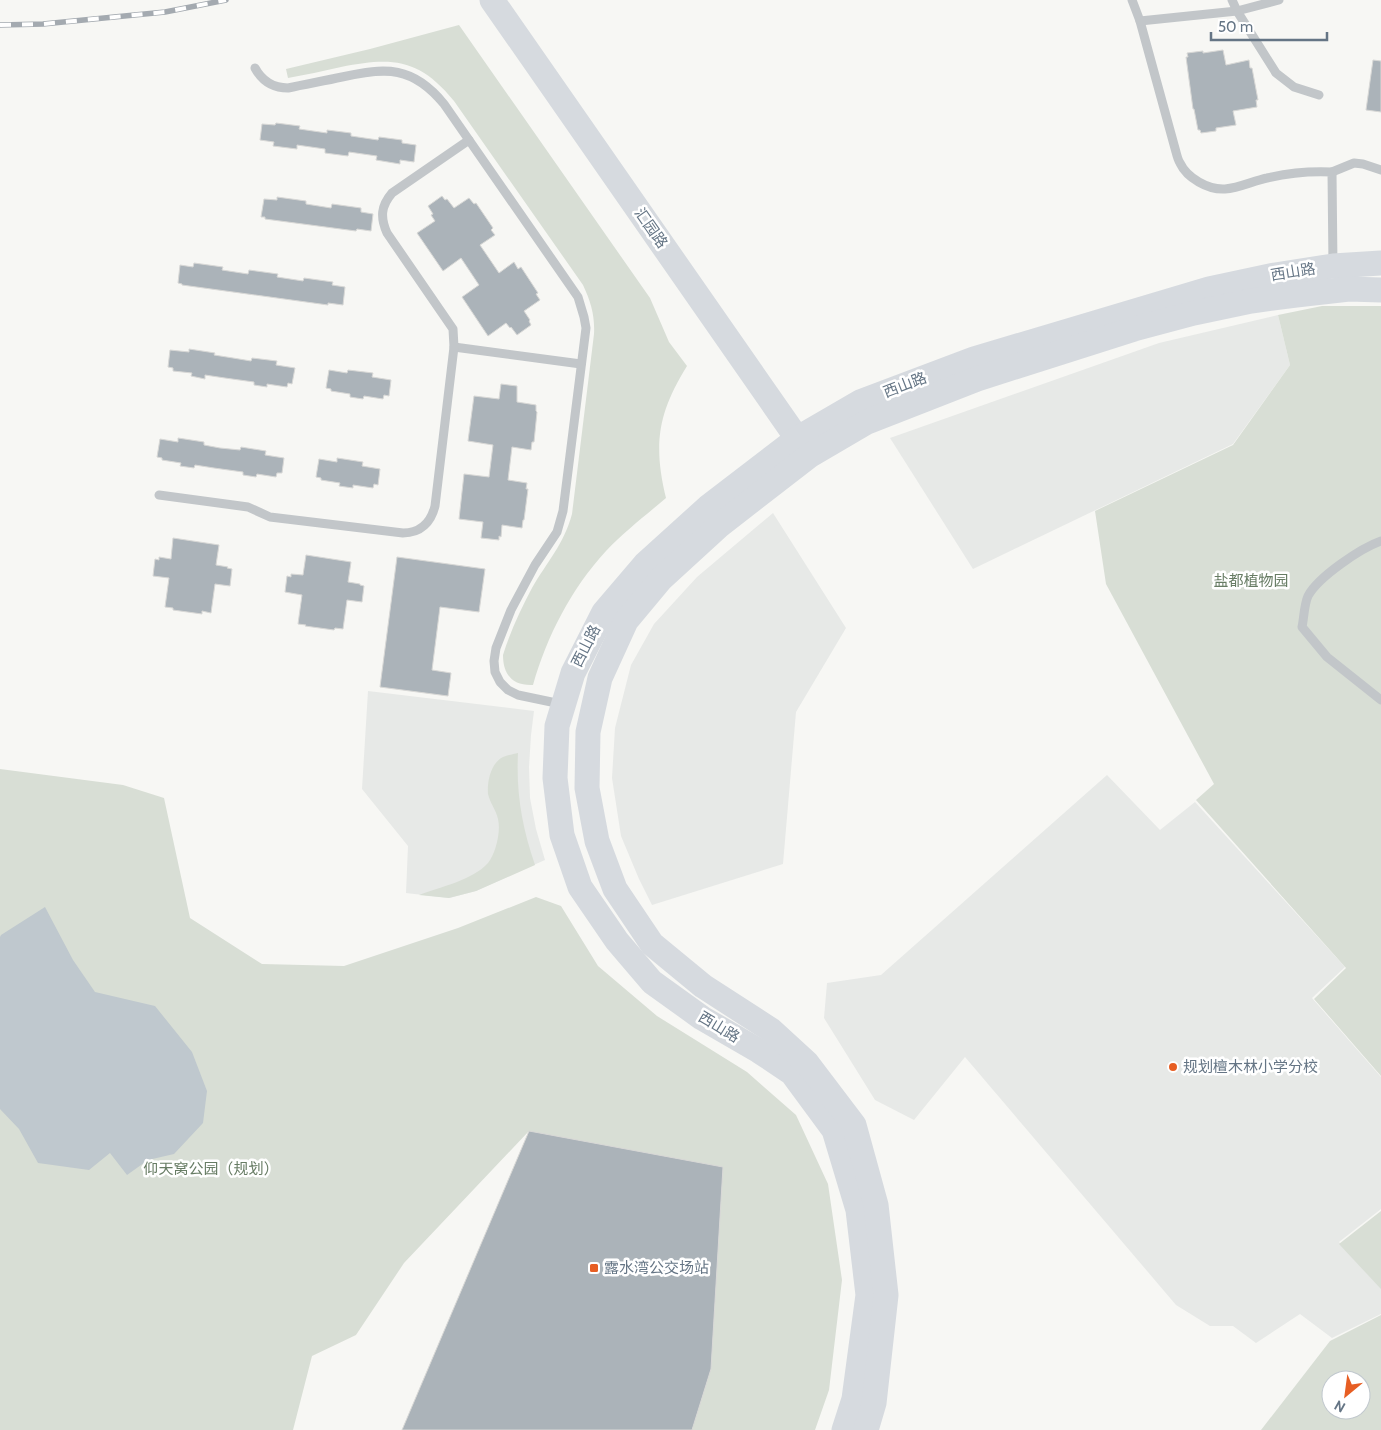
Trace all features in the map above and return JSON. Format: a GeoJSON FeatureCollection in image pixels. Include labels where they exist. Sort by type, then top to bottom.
{"type":"FeatureCollection","features":[{"type":"Feature","properties":{"kind":"main road","name":"汇园路"},"geometry":{"type":"LineString","coordinates":[[492,0],[803,447]]}},
{"type":"Feature","properties":{"kind":"main road","name":"西山路"},"geometry":{"type":"LineString","coordinates":[[866,1430],[874,1403],[886,1295],[876,1204],[854,1125],[807,1063],[771,1030],[703,986],[652,944],[615,888],[597,841],[587,788],[588,732],[600,678],[626,621],[661,580],[803,447],[860,402],[974,359],[1209,289],[1275,275],[1333,266],[1381,263]]}},
{"type":"Feature","properties":{"kind":"main road","name":"西山路"},"geometry":{"type":"LineString","coordinates":[[844,1430],[854,1400],[868,1295],[858,1210],[834,1130],[792,1073],[760,1051],[702,1018],[652,982],[617,941],[580,887],[562,835],[555,778],[557,726],[573,673],[604,612],[645,564],[708,507],[803,447],[977,380],[1134,329],[1194,313],[1251,301],[1296,294],[1349,290],[1381,290]]}},
{"type":"Feature","properties":{"kind":"lane"},"geometry":{"type":"LineString","coordinates":[[1132,0],[1140,21],[1176,152],[1180,163],[1192,176],[1207,186],[1227,189],[1274,176],[1312,171],[1332,172],[1354,163],[1381,170]]}},
{"type":"Feature","properties":{"kind":"lane"},"geometry":{"type":"LineString","coordinates":[[1232,0],[1276,73],[1294,87],[1319,95]]}},
{"type":"Feature","properties":{"kind":"lane"},"geometry":{"type":"LineString","coordinates":[[1140,21],[1237,11],[1279,0]]}},
{"type":"Feature","properties":{"kind":"lane"},"geometry":{"type":"LineString","coordinates":[[254,68],[265,81],[282,88],[378,70],[394,71],[421,82],[435,93],[470,140],[578,297],[586,328],[565,500],[557,532],[535,565],[511,610],[496,648],[494,661],[495,672],[500,682],[508,690],[518,695],[564,704]]}},
{"type":"Feature","properties":{"kind":"lane"},"geometry":{"type":"LineString","coordinates":[[159,495],[248,507],[270,517],[403,533],[423,527],[431,518],[436,506],[454,347],[453,329],[387,233],[381,216],[383,208],[392,193],[470,140]]}},
{"type":"Feature","properties":{"kind":"lane"},"geometry":{"type":"LineString","coordinates":[[1332,172],[1333,266]]}},
{"type":"Feature","properties":{"kind":"lane"},"geometry":{"type":"LineString","coordinates":[[454,347],[581,364]]}},
{"type":"Feature","properties":{"kind":"lane"},"geometry":{"type":"LineString","coordinates":[[1381,541],[1369,545],[1321,579],[1308,598],[1302,627],[1327,657],[1381,700]]}},
{"type":"Feature","properties":{"kind":"shaded area"},"geometry":{"type":"Polygon","coordinates":[[[1278,315],[1290,365],[1233,444],[973,569],[890,438],[1159,343],[1278,315]]]}},
{"type":"Feature","properties":{"kind":"shaded area"},"geometry":{"type":"Polygon","coordinates":[[[773,513],[846,628],[796,712],[783,864],[652,905],[621,836],[612,778],[615,728],[631,665],[654,624],[697,577],[773,513]]]}},
{"type":"Feature","properties":{"kind":"shaded area"},"geometry":{"type":"Polygon","coordinates":[[[368,691],[534,711],[529,767],[530,798],[545,860],[476,891],[449,898],[406,893],[408,846],[362,789],[368,691]]]}},
{"type":"Feature","properties":{"kind":"shaded area","name":"规划檀木林小学分校"},"geometry":{"type":"Polygon","coordinates":[[[1107,775],[1160,830],[1195,802],[1345,967],[1312,998],[1381,1077],[1381,1209],[1339,1242],[1381,1288],[1381,1314],[1332,1338],[1300,1314],[1256,1343],[1233,1326],[1210,1326],[1176,1305],[965,1057],[914,1120],[875,1100],[824,1018],[827,983],[881,975],[1107,775]]]}},
{"type":"Feature","properties":{"kind":"shaded area"},"geometry":{"type":"Polygon","coordinates":[[[45,907],[73,960],[95,992],[155,1006],[192,1052],[207,1091],[203,1123],[174,1154],[148,1160],[127,1175],[110,1153],[89,1170],[38,1163],[19,1129],[0,1109],[0,937],[45,907]]]}},
{"type":"Feature","properties":{"kind":"green space"},"geometry":{"type":"Polygon","coordinates":[[[459,25],[650,298],[669,342],[687,366],[670,399],[661,429],[660,461],[666,498],[613,544],[582,581],[553,631],[533,685],[520,684],[510,678],[503,662],[503,655],[512,629],[524,604],[560,544],[572,514],[594,334],[593,315],[586,291],[454,101],[429,76],[404,64],[390,62],[359,64],[288,78],[286,69],[459,25]]]}},
{"type":"Feature","properties":{"kind":"green space","name":"盐都植物园"},"geometry":{"type":"Polygon","coordinates":[[[1322,306],[1381,306],[1381,1076],[1314,999],[1346,968],[1196,800],[1214,784],[1106,584],[1095,511],[1233,445],[1290,365],[1278,315],[1322,306]]]}},
{"type":"Feature","properties":{"kind":"green space"},"geometry":{"type":"Polygon","coordinates":[[[518,753],[518,782],[521,810],[535,865],[476,891],[449,898],[419,895],[474,874],[482,869],[491,859],[498,836],[499,824],[488,794],[489,778],[495,763],[505,756],[518,753]]]}},
{"type":"Feature","properties":{"kind":"green space","name":"仰天窝公园（规划）"},"geometry":{"type":"Polygon","coordinates":[[[0,769],[123,785],[164,798],[190,918],[262,964],[344,966],[458,928],[536,897],[561,906],[598,966],[657,1016],[747,1072],[796,1115],[828,1184],[842,1280],[829,1390],[815,1430],[692,1430],[711,1369],[723,1167],[529,1131],[404,1263],[356,1335],[312,1356],[293,1430],[0,1430],[0,769]]]}},
{"type":"Feature","properties":{"kind":"green space"},"geometry":{"type":"Polygon","coordinates":[[[1381,1211],[1381,1289],[1339,1244],[1381,1211]]]}},
{"type":"Feature","properties":{"kind":"green space"},"geometry":{"type":"Polygon","coordinates":[[[1381,1315],[1381,1430],[1261,1430],[1330,1341],[1381,1315]]]}},
{"type":"Feature","properties":{"kind":"building"},"geometry":{"type":"Polygon","coordinates":[[[1223,50],[1226,65],[1249,60],[1258,100],[1256,100],[1257,107],[1233,111],[1236,125],[1216,128],[1216,131],[1201,133],[1198,130],[1193,109],[1187,53],[1223,50]]]}},
{"type":"Feature","properties":{"kind":"building"},"geometry":{"type":"Polygon","coordinates":[[[1373,60],[1381,61],[1381,112],[1366,110],[1373,60]]]}},
{"type":"Feature","properties":{"kind":"building"},"geometry":{"type":"Polygon","coordinates":[[[276,123],[300,126],[299,129],[327,133],[327,130],[351,133],[351,136],[378,140],[379,137],[402,140],[402,143],[416,145],[414,162],[400,160],[400,164],[376,160],[377,156],[349,152],[348,156],[325,153],[325,149],[297,145],[297,149],[273,146],[274,142],[260,140],[262,124],[275,125],[276,123]]]}},
{"type":"Feature","properties":{"kind":"building"},"geometry":{"type":"Polygon","coordinates":[[[442,196],[454,208],[469,198],[474,204],[476,203],[493,228],[491,230],[495,235],[480,245],[499,273],[514,262],[518,269],[521,267],[538,293],[536,294],[540,300],[524,311],[531,325],[517,335],[506,323],[488,336],[462,297],[479,285],[461,258],[443,271],[417,233],[435,221],[428,206],[442,196]]]}},
{"type":"Feature","properties":{"kind":"building"},"geometry":{"type":"Polygon","coordinates":[[[277,197],[306,201],[306,204],[331,208],[332,204],[361,208],[361,212],[373,214],[371,231],[357,229],[356,231],[261,217],[264,199],[277,200],[277,197]]]}},
{"type":"Feature","properties":{"kind":"building"},"geometry":{"type":"Polygon","coordinates":[[[194,263],[223,267],[222,270],[248,274],[249,270],[278,274],[277,277],[303,281],[304,278],[333,282],[332,285],[345,287],[343,305],[328,303],[328,305],[178,283],[180,265],[193,267],[194,263]]]}},
{"type":"Feature","properties":{"kind":"building"},"geometry":{"type":"Polygon","coordinates":[[[189,349],[251,361],[252,358],[277,361],[276,365],[295,368],[292,384],[288,383],[287,387],[267,384],[267,387],[254,385],[254,382],[205,375],[205,379],[191,376],[192,373],[173,371],[173,368],[168,367],[170,350],[189,352],[189,349]]]}},
{"type":"Feature","properties":{"kind":"building"},"geometry":{"type":"Polygon","coordinates":[[[329,370],[347,373],[348,370],[373,373],[372,377],[391,380],[389,396],[384,395],[383,399],[364,396],[363,399],[350,397],[350,394],[331,391],[331,389],[326,388],[329,370]]]}},
{"type":"Feature","properties":{"kind":"building"},"geometry":{"type":"Polygon","coordinates":[[[501,384],[517,386],[517,402],[536,405],[537,412],[534,442],[532,442],[531,450],[512,447],[508,480],[527,483],[526,489],[528,489],[522,528],[502,525],[499,540],[481,538],[483,522],[459,519],[464,474],[489,477],[493,445],[468,441],[474,396],[499,399],[501,384]]]}},
{"type":"Feature","properties":{"kind":"building"},"geometry":{"type":"Polygon","coordinates":[[[178,438],[204,442],[204,445],[220,448],[240,450],[241,447],[266,451],[265,455],[284,458],[282,473],[277,473],[276,477],[257,474],[256,477],[243,475],[243,472],[195,465],[194,468],[180,466],[181,463],[162,460],[162,458],[157,457],[160,439],[178,442],[178,438]]]}},
{"type":"Feature","properties":{"kind":"building"},"geometry":{"type":"Polygon","coordinates":[[[337,458],[363,462],[362,466],[380,469],[378,485],[374,484],[373,488],[353,485],[353,488],[339,486],[340,483],[321,480],[321,478],[316,477],[319,459],[337,462],[337,458]]]}},
{"type":"Feature","properties":{"kind":"building"},"geometry":{"type":"Polygon","coordinates":[[[173,538],[219,545],[216,565],[232,569],[230,586],[215,584],[211,613],[202,611],[202,614],[165,607],[169,578],[153,576],[155,559],[159,560],[159,557],[171,559],[173,538]]]}},
{"type":"Feature","properties":{"kind":"building"},"geometry":{"type":"Polygon","coordinates":[[[306,555],[351,562],[348,582],[364,586],[362,602],[347,600],[343,629],[335,628],[334,630],[298,624],[302,595],[285,592],[287,576],[291,577],[291,574],[303,575],[306,555]]]}},
{"type":"Feature","properties":{"kind":"building"},"geometry":{"type":"Polygon","coordinates":[[[397,557],[485,569],[479,612],[440,607],[432,670],[451,673],[448,696],[380,687],[397,557]]]}},
{"type":"Feature","properties":{"kind":"building","name":"露水湾公交场站"},"geometry":{"type":"Polygon","coordinates":[[[529,1131],[723,1167],[711,1369],[692,1430],[402,1430],[529,1131]]]}},
{"type":"Feature","properties":{"kind":"railway"},"geometry":{"type":"LineString","coordinates":[[0,25],[43,24],[165,12],[226,0]]}},
{"type":"Feature","properties":{"kind":"place","name":"规划檀木林小学分校"},"geometry":{"type":"Point","coordinates":[1173,1067]}},
{"type":"Feature","properties":{"kind":"place","name":"露水湾公交场站"},"geometry":{"type":"Point","coordinates":[594,1268]}}]}
